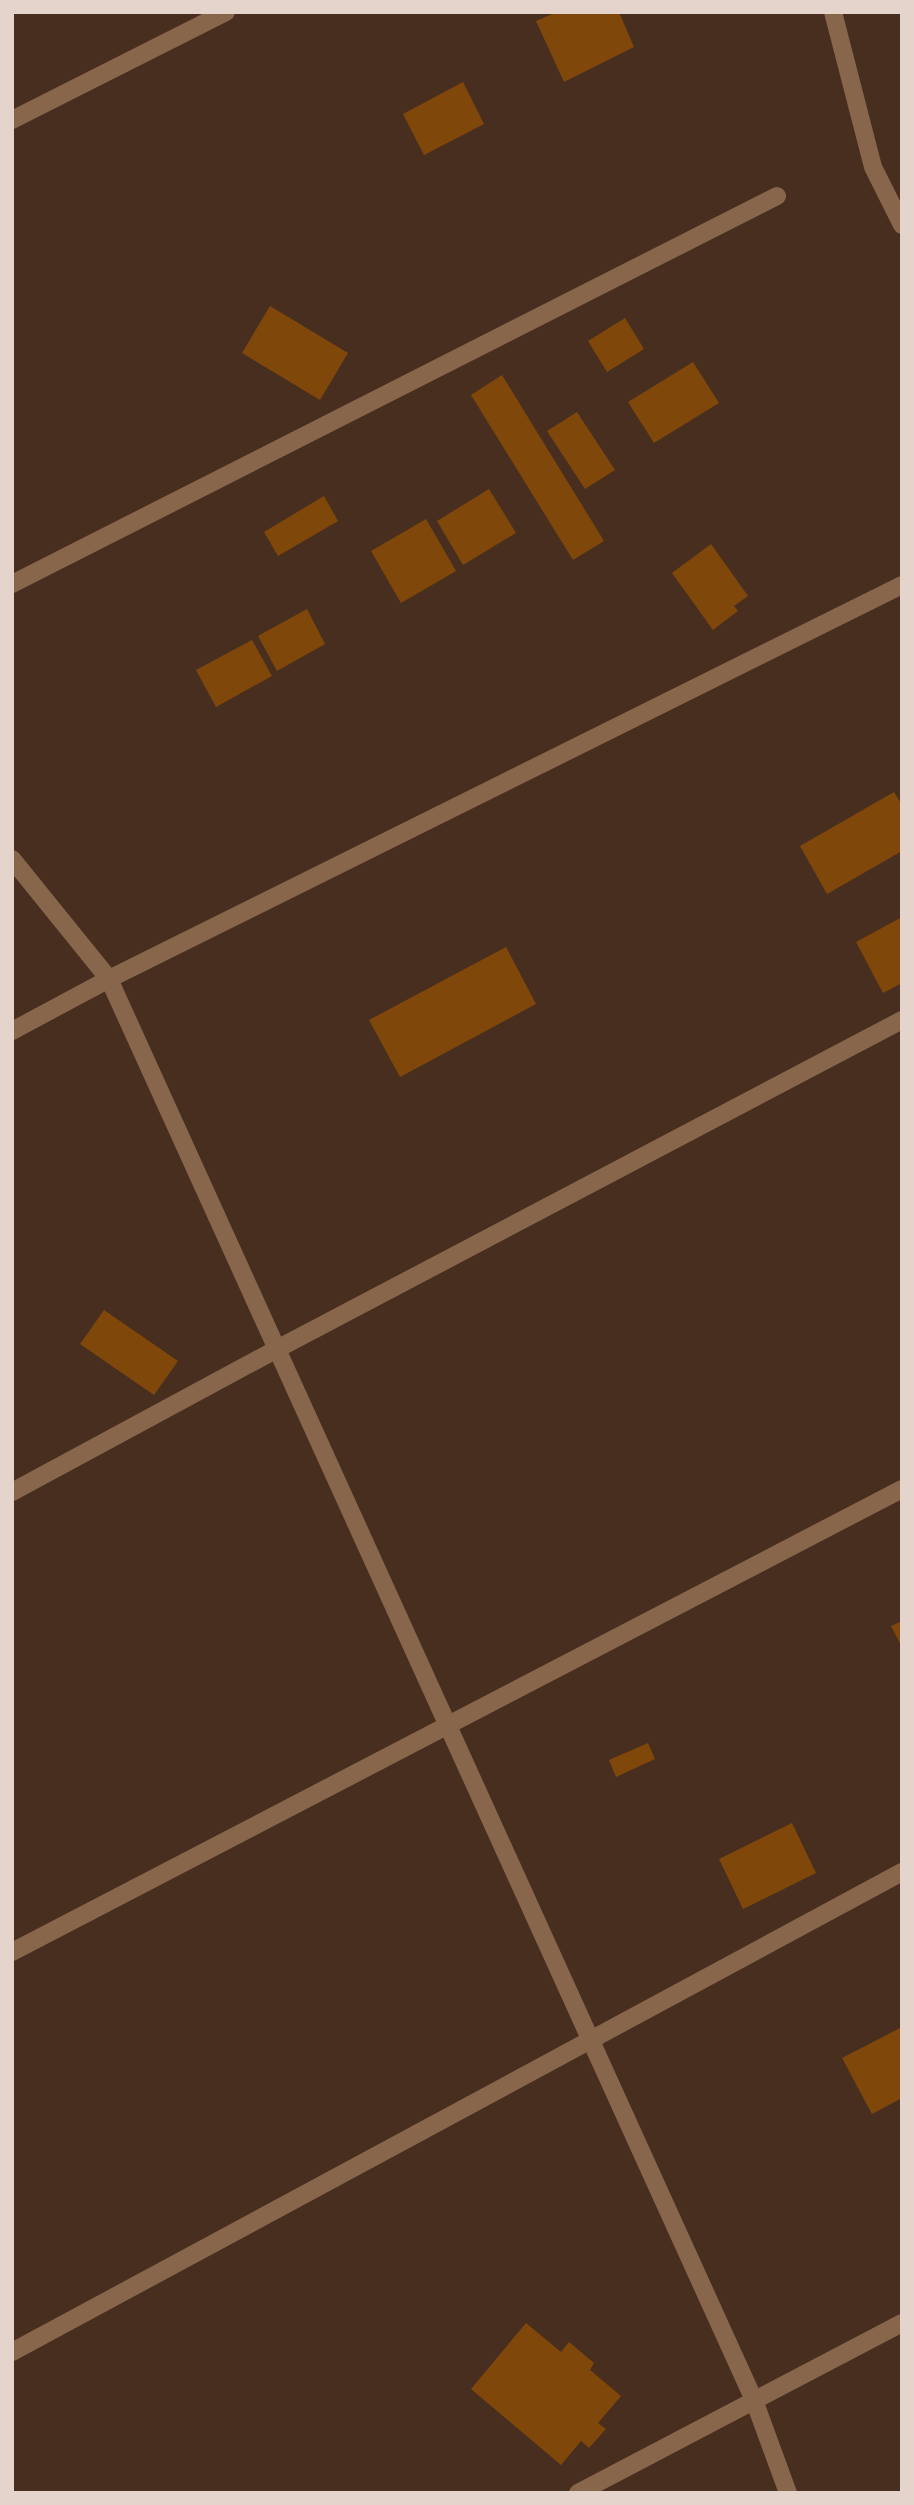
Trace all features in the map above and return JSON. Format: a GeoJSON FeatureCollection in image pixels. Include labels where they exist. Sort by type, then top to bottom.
{"type":"FeatureCollection","features":[{"type":"Feature","properties":{"kind":"street"},"geometry":{"type":"LineString","coordinates":[[12,120],[226,12]]}},
{"type":"Feature","properties":{"kind":"street"},"geometry":{"type":"LineString","coordinates":[[833,12],[873,167],[902,225]]}},
{"type":"Feature","properties":{"kind":"street"},"geometry":{"type":"LineString","coordinates":[[12,584],[777,196]]}},
{"type":"Feature","properties":{"kind":"street"},"geometry":{"type":"LineString","coordinates":[[12,1031],[109,979],[902,585]]}},
{"type":"Feature","properties":{"kind":"street"},"geometry":{"type":"LineString","coordinates":[[12,859],[109,979],[754,2400],[788,2493]]}},
{"type":"Feature","properties":{"kind":"street"},"geometry":{"type":"LineString","coordinates":[[12,1492],[277,1349],[902,1020]]}},
{"type":"Feature","properties":{"kind":"street"},"geometry":{"type":"LineString","coordinates":[[12,1952],[902,1489]]}},
{"type":"Feature","properties":{"kind":"street"},"geometry":{"type":"LineString","coordinates":[[12,2352],[902,1872]]}},
{"type":"Feature","properties":{"kind":"street"},"geometry":{"type":"LineString","coordinates":[[578,2493],[902,2323]]}},
{"type":"Feature","properties":{"kind":"building"},"geometry":{"type":"Polygon","coordinates":[[[557,12],[619,12],[634,47],[564,82],[536,21],[557,12]]]}},
{"type":"Feature","properties":{"kind":"building"},"geometry":{"type":"Polygon","coordinates":[[[463,82],[484,124],[424,155],[403,114],[463,82]]]}},
{"type":"Feature","properties":{"kind":"building"},"geometry":{"type":"Polygon","coordinates":[[[270,306],[348,353],[320,400],[242,353],[270,306]]]}},
{"type":"Feature","properties":{"kind":"building"},"geometry":{"type":"Polygon","coordinates":[[[625,318],[644,349],[607,372],[588,341],[625,318]]]}},
{"type":"Feature","properties":{"kind":"building"},"geometry":{"type":"Polygon","coordinates":[[[693,362],[719,403],[654,443],[628,402],[693,362]]]}},
{"type":"Feature","properties":{"kind":"building"},"geometry":{"type":"Polygon","coordinates":[[[502,375],[604,541],[573,560],[471,395],[502,375]]]}},
{"type":"Feature","properties":{"kind":"building"},"geometry":{"type":"Polygon","coordinates":[[[577,412],[615,470],[585,489],[547,431],[577,412]]]}},
{"type":"Feature","properties":{"kind":"building"},"geometry":{"type":"Polygon","coordinates":[[[489,489],[516,533],[463,565],[437,521],[489,489]]]}},
{"type":"Feature","properties":{"kind":"building"},"geometry":{"type":"Polygon","coordinates":[[[324,496],[338,521],[278,556],[264,532],[324,496]]]}},
{"type":"Feature","properties":{"kind":"building"},"geometry":{"type":"Polygon","coordinates":[[[426,519],[456,571],[401,603],[371,551],[426,519]]]}},
{"type":"Feature","properties":{"kind":"building"},"geometry":{"type":"Polygon","coordinates":[[[711,544],[748,596],[734,606],[738,611],[713,630],[672,573],[711,544]]]}},
{"type":"Feature","properties":{"kind":"building"},"geometry":{"type":"Polygon","coordinates":[[[307,609],[325,644],[277,671],[258,636],[307,609]]]}},
{"type":"Feature","properties":{"kind":"building"},"geometry":{"type":"Polygon","coordinates":[[[252,640],[272,676],[216,707],[196,670],[252,640]]]}},
{"type":"Feature","properties":{"kind":"building"},"geometry":{"type":"Polygon","coordinates":[[[894,792],[902,805],[902,851],[827,894],[800,846],[894,792]]]}},
{"type":"Feature","properties":{"kind":"building"},"geometry":{"type":"Polygon","coordinates":[[[902,917],[902,983],[883,993],[856,942],[902,917]]]}},
{"type":"Feature","properties":{"kind":"building"},"geometry":{"type":"Polygon","coordinates":[[[506,947],[536,1004],[400,1077],[369,1020],[506,947]]]}},
{"type":"Feature","properties":{"kind":"building"},"geometry":{"type":"Polygon","coordinates":[[[104,1310],[178,1361],[154,1395],[80,1344],[104,1310]]]}},
{"type":"Feature","properties":{"kind":"building"},"geometry":{"type":"Polygon","coordinates":[[[902,1621],[902,1647],[891,1626],[902,1621]]]}},
{"type":"Feature","properties":{"kind":"building"},"geometry":{"type":"Polygon","coordinates":[[[648,1743],[655,1759],[616,1777],[609,1760],[648,1743]]]}},
{"type":"Feature","properties":{"kind":"building"},"geometry":{"type":"Polygon","coordinates":[[[792,1823],[816,1873],[743,1909],[719,1859],[792,1823]]]}},
{"type":"Feature","properties":{"kind":"building"},"geometry":{"type":"Polygon","coordinates":[[[902,2027],[902,2098],[872,2114],[842,2058],[902,2027]]]}},
{"type":"Feature","properties":{"kind":"building"},"geometry":{"type":"Polygon","coordinates":[[[526,2323],[561,2352],[569,2342],[594,2363],[590,2370],[621,2396],[598,2423],[606,2429],[589,2448],[581,2441],[561,2465],[471,2389],[526,2323]]]}}]}
